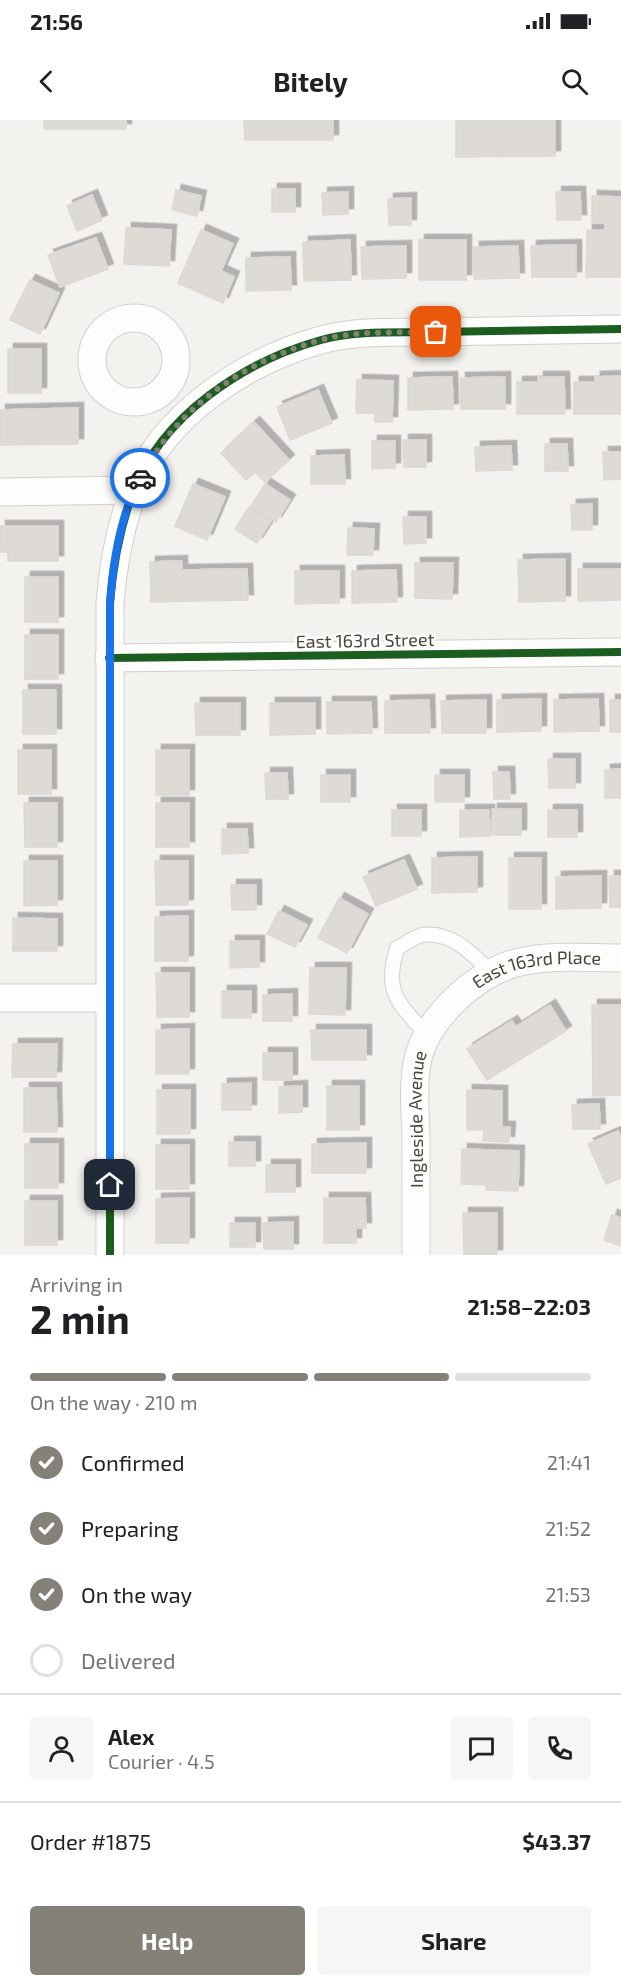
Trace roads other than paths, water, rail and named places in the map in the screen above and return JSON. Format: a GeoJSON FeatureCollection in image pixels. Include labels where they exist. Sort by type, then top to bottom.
{"type":"FeatureCollection","features":[{"type":"Feature","properties":{"kind":"street"},"geometry":{"type":"LineString","coordinates":[[110,1255],[110,603],[113,569],[120,534],[134,490],[149,462],[188,413],[215,390],[246,371],[323,339],[366,333],[621,329]]}},
{"type":"Feature","properties":{"kind":"street"},"geometry":{"type":"LineString","coordinates":[[162,391],[188,413]]}},
{"type":"Feature","properties":{"kind":"street"},"geometry":{"type":"LineString","coordinates":[[0,492],[134,490]]}},
{"type":"Feature","properties":{"kind":"street","name":"East 163rd Street"},"geometry":{"type":"LineString","coordinates":[[109,658],[621,652]]}},
{"type":"Feature","properties":{"kind":"street","name":"East 163rd Place"},"geometry":{"type":"LineString","coordinates":[[459,996],[491,972],[516,963],[544,959],[621,958]]}},
{"type":"Feature","properties":{"kind":"street","name":"Ingleside Avenue"},"geometry":{"type":"LineString","coordinates":[[416,1255],[415,1090],[417,1061],[440,1015],[459,996]]}},
{"type":"Feature","properties":{"kind":"street"},"geometry":{"type":"LineString","coordinates":[[0,998],[109,998]]}},
{"type":"Feature","properties":{"kind":"lane"},"geometry":{"type":"LineString","coordinates":[[428,1036],[394,996],[391,969],[397,948],[421,935],[442,936],[466,948],[491,972]]}}]}
